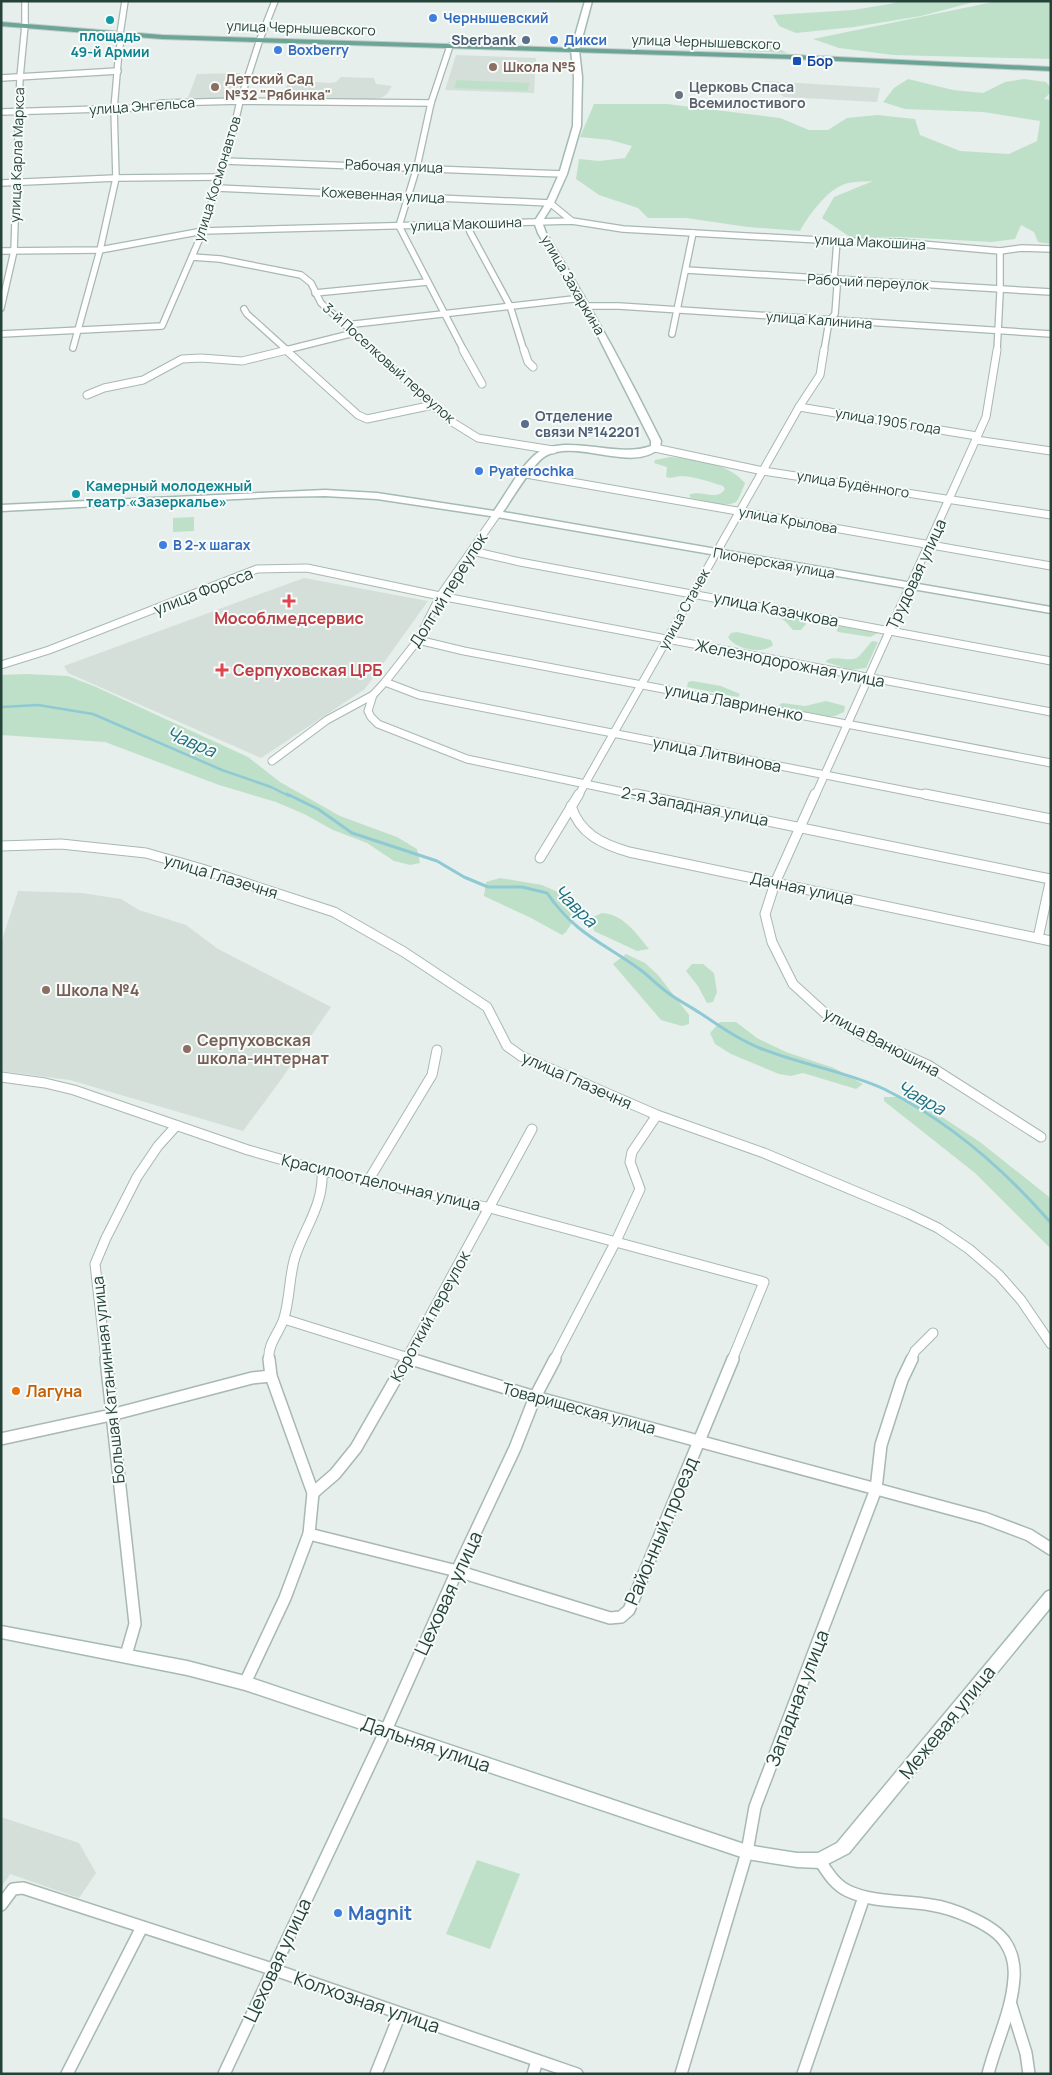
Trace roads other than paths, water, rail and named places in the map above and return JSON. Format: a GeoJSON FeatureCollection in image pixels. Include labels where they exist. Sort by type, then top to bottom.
{"type":"FeatureCollection","features":[{"type":"Feature","properties":{"kind":"main road","name":"улица Чернышевского"},"geometry":{"type":"LineString","coordinates":[[1,24],[162,37],[576,50],[1051,69]]}},
{"type":"Feature","properties":{"kind":"street","name":"улица Карла Маркса"},"geometry":{"type":"LineString","coordinates":[[1,308],[14,251],[20,77],[26,1]]}},
{"type":"Feature","properties":{"kind":"street"},"geometry":{"type":"LineString","coordinates":[[73,348],[100,250],[116,178],[114,109],[119,50],[121,41],[126,36],[120,34],[125,1]]}},
{"type":"Feature","properties":{"kind":"street","name":"улица Космонавтов"},"geometry":{"type":"LineString","coordinates":[[77,331],[162,326],[203,231],[225,161],[240,101],[260,39],[276,1]]}},
{"type":"Feature","properties":{"kind":"street","name":"улица Захаркина"},"geometry":{"type":"LineString","coordinates":[[589,1],[576,50],[578,77],[577,126],[563,174],[550,203],[538,222],[542,233],[584,302],[628,381],[656,441],[655,448]]}},
{"type":"Feature","properties":{"kind":"street"},"geometry":{"type":"LineString","coordinates":[[450,46],[431,104],[417,167],[399,226],[443,314],[482,384]]}},
{"type":"Feature","properties":{"kind":"street"},"geometry":{"type":"LineString","coordinates":[[1,78],[118,71]]}},
{"type":"Feature","properties":{"kind":"street","name":"улица Энгельса"},"geometry":{"type":"LineString","coordinates":[[1,112],[114,109],[163,103],[240,101],[361,103],[372,101],[431,104]]}},
{"type":"Feature","properties":{"kind":"street","name":"Рабочая улица"},"geometry":{"type":"LineString","coordinates":[[225,161],[563,174]]}},
{"type":"Feature","properties":{"kind":"street"},"geometry":{"type":"LineString","coordinates":[[1,183],[116,178],[220,177]]}},
{"type":"Feature","properties":{"kind":"street","name":"Кожевенная улица"},"geometry":{"type":"LineString","coordinates":[[217,188],[550,203]]}},
{"type":"Feature","properties":{"kind":"street"},"geometry":{"type":"LineString","coordinates":[[550,203],[572,221]]}},
{"type":"Feature","properties":{"kind":"street","name":"улица Макошина"},"geometry":{"type":"LineString","coordinates":[[1,252],[100,250],[203,231],[572,221],[623,229],[837,241],[899,242],[1000,251],[1022,248],[1051,250]]}},
{"type":"Feature","properties":{"kind":"street"},"geometry":{"type":"LineString","coordinates":[[468,224],[470,232],[510,306],[528,362],[533,367]]}},
{"type":"Feature","properties":{"kind":"street"},"geometry":{"type":"LineString","coordinates":[[672,334],[693,233]]}},
{"type":"Feature","properties":{"kind":"street","name":"улица Стачек"},"geometry":{"type":"LineString","coordinates":[[540,858],[585,784],[640,684],[668,640],[715,553],[799,407],[820,375],[829,321],[835,314],[837,287],[834,280],[837,241]]}},
{"type":"Feature","properties":{"kind":"street","name":"Трудовая улица"},"geometry":{"type":"LineString","coordinates":[[775,883],[986,417],[992,391],[999,330],[1002,289],[1000,251]]}},
{"type":"Feature","properties":{"kind":"street","name":"3-й Поселковый переулок"},"geometry":{"type":"LineString","coordinates":[[192,257],[220,259],[294,272],[301,275],[310,283],[321,303],[449,420],[478,438]]}},
{"type":"Feature","properties":{"kind":"street","name":"Рабочий переулок"},"geometry":{"type":"LineString","coordinates":[[686,270],[1051,292]]}},
{"type":"Feature","properties":{"kind":"street"},"geometry":{"type":"LineString","coordinates":[[314,293],[427,282]]}},
{"type":"Feature","properties":{"kind":"street","name":"улица Калинина"},"geometry":{"type":"LineString","coordinates":[[346,325],[510,306],[584,302],[829,321],[1051,334]]}},
{"type":"Feature","properties":{"kind":"street"},"geometry":{"type":"LineString","coordinates":[[244,309],[285,351],[358,415],[367,419],[433,405]]}},
{"type":"Feature","properties":{"kind":"street"},"geometry":{"type":"LineString","coordinates":[[1,334],[77,331]]}},
{"type":"Feature","properties":{"kind":"street"},"geometry":{"type":"LineString","coordinates":[[87,395],[104,388],[143,380],[182,360],[201,358],[242,360],[354,333]]}},
{"type":"Feature","properties":{"kind":"street","name":"улица 1905 года"},"geometry":{"type":"LineString","coordinates":[[799,407],[1051,452]]}},
{"type":"Feature","properties":{"kind":"street"},"geometry":{"type":"LineString","coordinates":[[478,438],[553,450],[571,449],[634,454],[646,453],[655,448]]}},
{"type":"Feature","properties":{"kind":"street","name":"улица Будённого"},"geometry":{"type":"LineString","coordinates":[[655,448],[763,471],[1051,515]]}},
{"type":"Feature","properties":{"kind":"street","name":"Долгий переулок"},"geometry":{"type":"LineString","coordinates":[[272,761],[327,720],[373,695],[385,682],[418,640],[440,596],[497,514],[540,456],[553,450]]}},
{"type":"Feature","properties":{"kind":"street","name":"улица Крылова"},"geometry":{"type":"LineString","coordinates":[[526,474],[1051,566]]}},
{"type":"Feature","properties":{"kind":"street","name":"Пионерская улица"},"geometry":{"type":"LineString","coordinates":[[1,508],[325,493],[388,498],[497,514],[1051,610]]}},
{"type":"Feature","properties":{"kind":"street","name":"улица Казачкова"},"geometry":{"type":"LineString","coordinates":[[472,550],[520,562],[1051,661]]}},
{"type":"Feature","properties":{"kind":"street","name":"улица Форсса"},"geometry":{"type":"LineString","coordinates":[[1,665],[49,650],[257,569],[307,568],[440,596]]}},
{"type":"Feature","properties":{"kind":"street","name":"Железнодорожная улица"},"geometry":{"type":"LineString","coordinates":[[440,596],[1051,712]]}},
{"type":"Feature","properties":{"kind":"street","name":"улица Лавриненко"},"geometry":{"type":"LineString","coordinates":[[418,640],[464,652],[1051,763]]}},
{"type":"Feature","properties":{"kind":"street","name":"улица Литвинова"},"geometry":{"type":"LineString","coordinates":[[385,682],[419,695],[1051,819]]}},
{"type":"Feature","properties":{"kind":"street","name":"2-я Западная улица"},"geometry":{"type":"LineString","coordinates":[[373,695],[366,708],[367,714],[378,724],[467,759],[1050,878]]}},
{"type":"Feature","properties":{"kind":"street","name":"Дачная улица"},"geometry":{"type":"LineString","coordinates":[[571,806],[578,824],[594,838],[609,846],[637,854],[1051,941]]}},
{"type":"Feature","properties":{"kind":"street","name":"улица Глазечня"},"geometry":{"type":"LineString","coordinates":[[1,846],[61,844],[109,848],[146,854],[202,869],[334,912],[404,952],[487,1007],[507,1046],[521,1056],[657,1115],[764,1153],[907,1213],[938,1228],[969,1249],[999,1275],[1022,1300],[1051,1344]]}},
{"type":"Feature","properties":{"kind":"street"},"geometry":{"type":"LineString","coordinates":[[1038,938],[1050,878]]}},
{"type":"Feature","properties":{"kind":"street","name":"улица Ванюшина"},"geometry":{"type":"LineString","coordinates":[[775,883],[765,914],[772,942],[793,984],[806,997],[827,1016],[864,1036],[928,1065],[1041,1137]]}},
{"type":"Feature","properties":{"kind":"street"},"geometry":{"type":"LineString","coordinates":[[368,1180],[432,1075],[436,1050]]}},
{"type":"Feature","properties":{"kind":"street","name":"Красилоотделочная улица"},"geometry":{"type":"LineString","coordinates":[[1,1077],[44,1083],[74,1090],[248,1150],[322,1171],[490,1208],[764,1282]]}},
{"type":"Feature","properties":{"kind":"street","name":"Цеховая улица"},"geometry":{"type":"LineString","coordinates":[[224,2074],[386,1730],[457,1571],[515,1448],[535,1397],[616,1241],[640,1189],[630,1162],[632,1152],[657,1115]]}},
{"type":"Feature","properties":{"kind":"street","name":"Большая Катанинная улица"},"geometry":{"type":"LineString","coordinates":[[126,1655],[135,1624],[95,1264],[100,1248],[139,1171],[176,1126]]}},
{"type":"Feature","properties":{"kind":"street","name":"Короткий переулок"},"geometry":{"type":"LineString","coordinates":[[313,1493],[335,1474],[356,1448],[532,1129]]}},
{"type":"Feature","properties":{"kind":"street"},"geometry":{"type":"LineString","coordinates":[[245,1683],[284,1598],[309,1534],[313,1493],[271,1376],[268,1352],[284,1319],[295,1258],[320,1199],[323,1187],[322,1171]]}},
{"type":"Feature","properties":{"kind":"street","name":"Районный проезд"},"geometry":{"type":"LineString","coordinates":[[309,1534],[457,1571],[610,1618],[621,1617],[630,1610],[764,1282]]}},
{"type":"Feature","properties":{"kind":"street","name":"Товарищеская улица"},"geometry":{"type":"LineString","coordinates":[[284,1319],[535,1397],[699,1440],[1006,1525],[1029,1535],[1051,1549]]}},
{"type":"Feature","properties":{"kind":"street","name":"Западная улица"},"geometry":{"type":"LineString","coordinates":[[681,2074],[747,1852],[755,1807],[876,1489],[881,1445],[902,1380],[915,1351],[933,1333]]}},
{"type":"Feature","properties":{"kind":"street"},"geometry":{"type":"LineString","coordinates":[[1,1439],[111,1416],[252,1378],[271,1376]]}},
{"type":"Feature","properties":{"kind":"street","name":"Межевая улица"},"geometry":{"type":"LineString","coordinates":[[820,1861],[844,1848],[1051,1596]]}},
{"type":"Feature","properties":{"kind":"street","name":"Дальняя улица"},"geometry":{"type":"LineString","coordinates":[[1,1632],[126,1655],[245,1683],[747,1852],[797,1860],[820,1861]]}},
{"type":"Feature","properties":{"kind":"street"},"geometry":{"type":"LineString","coordinates":[[820,1861],[833,1880],[847,1891],[864,1896],[943,1907],[976,1922],[1003,1939],[1013,1957],[1014,1977],[1011,2005],[988,2074]]}},
{"type":"Feature","properties":{"kind":"street","name":"Колхозная улица"},"geometry":{"type":"LineString","coordinates":[[13,1889],[23,1888],[142,1926],[577,2074]]}},
{"type":"Feature","properties":{"kind":"street"},"geometry":{"type":"LineString","coordinates":[[1,1905],[13,1889]]}},
{"type":"Feature","properties":{"kind":"street"},"geometry":{"type":"LineString","coordinates":[[804,2074],[864,1896]]}},
{"type":"Feature","properties":{"kind":"street"},"geometry":{"type":"LineString","coordinates":[[67,2074],[142,1926]]}},
{"type":"Feature","properties":{"kind":"street"},"geometry":{"type":"LineString","coordinates":[[1011,2005],[1026,2053],[1029,2074]]}},
{"type":"Feature","properties":{"kind":"street"},"geometry":{"type":"LineString","coordinates":[[376,2074],[400,2014]]}},
{"type":"Feature","properties":{"kind":"street"},"geometry":{"type":"LineString","coordinates":[[532,2074],[537,2061]]}},
{"type":"Feature","properties":{"kind":"waterway","name":"Чавра"},"geometry":{"type":"LineString","coordinates":[[1,707],[38,705],[93,714],[222,770],[271,787],[289,796]]}},
{"type":"Feature","properties":{"kind":"waterway","name":"Чавра"},"geometry":{"type":"LineString","coordinates":[[287,794],[318,809],[352,833],[437,861],[464,877],[488,887],[522,887],[547,893],[580,929],[642,971],[671,995],[738,1037],[777,1055],[839,1073],[884,1089],[931,1116],[995,1165],[1051,1223]]}},
{"type":"Feature","properties":{"kind":"place","name":"Чернышевский"},"geometry":{"type":"Point","coordinates":[433,18]}},
{"type":"Feature","properties":{"kind":"place","name":"площадь 49-й Армии"},"geometry":{"type":"Point","coordinates":[110,20]}},
{"type":"Feature","properties":{"kind":"place","name":"Sberbank"},"geometry":{"type":"Point","coordinates":[526,40]}},
{"type":"Feature","properties":{"kind":"place","name":"Дикси"},"geometry":{"type":"Point","coordinates":[554,40]}},
{"type":"Feature","properties":{"kind":"place","name":"Boxberry"},"geometry":{"type":"Point","coordinates":[278,50]}},
{"type":"Feature","properties":{"kind":"place","name":"Бор"},"geometry":{"type":"Point","coordinates":[797,61]}},
{"type":"Feature","properties":{"kind":"place","name":"Школа №5"},"geometry":{"type":"Point","coordinates":[493,67]}},
{"type":"Feature","properties":{"kind":"place","name":"Детский Сад №32 \"Рябинка\""},"geometry":{"type":"Point","coordinates":[215,87]}},
{"type":"Feature","properties":{"kind":"place","name":"Церковь Спаса Всемилостивого"},"geometry":{"type":"Point","coordinates":[679,95]}},
{"type":"Feature","properties":{"kind":"place","name":"Отделение связи №142201"},"geometry":{"type":"Point","coordinates":[525,424]}},
{"type":"Feature","properties":{"kind":"place","name":"Pyaterochka"},"geometry":{"type":"Point","coordinates":[479,471]}},
{"type":"Feature","properties":{"kind":"place","name":"Камерный молодежный театр «Зазеркалье»"},"geometry":{"type":"Point","coordinates":[76,494]}},
{"type":"Feature","properties":{"kind":"place","name":"В 2-х шагах"},"geometry":{"type":"Point","coordinates":[163,545]}},
{"type":"Feature","properties":{"kind":"place","name":"Мособлмедсервис"},"geometry":{"type":"Point","coordinates":[289,601]}},
{"type":"Feature","properties":{"kind":"place","name":"Серпуховская ЦРБ"},"geometry":{"type":"Point","coordinates":[222,670]}},
{"type":"Feature","properties":{"kind":"place","name":"Школа №4"},"geometry":{"type":"Point","coordinates":[46,990]}},
{"type":"Feature","properties":{"kind":"place","name":"Серпуховская школа-интернат"},"geometry":{"type":"Point","coordinates":[187,1049]}},
{"type":"Feature","properties":{"kind":"place","name":"Лагуна"},"geometry":{"type":"Point","coordinates":[16,1391]}},
{"type":"Feature","properties":{"kind":"place","name":"Magnit"},"geometry":{"type":"Point","coordinates":[338,1913]}}]}
